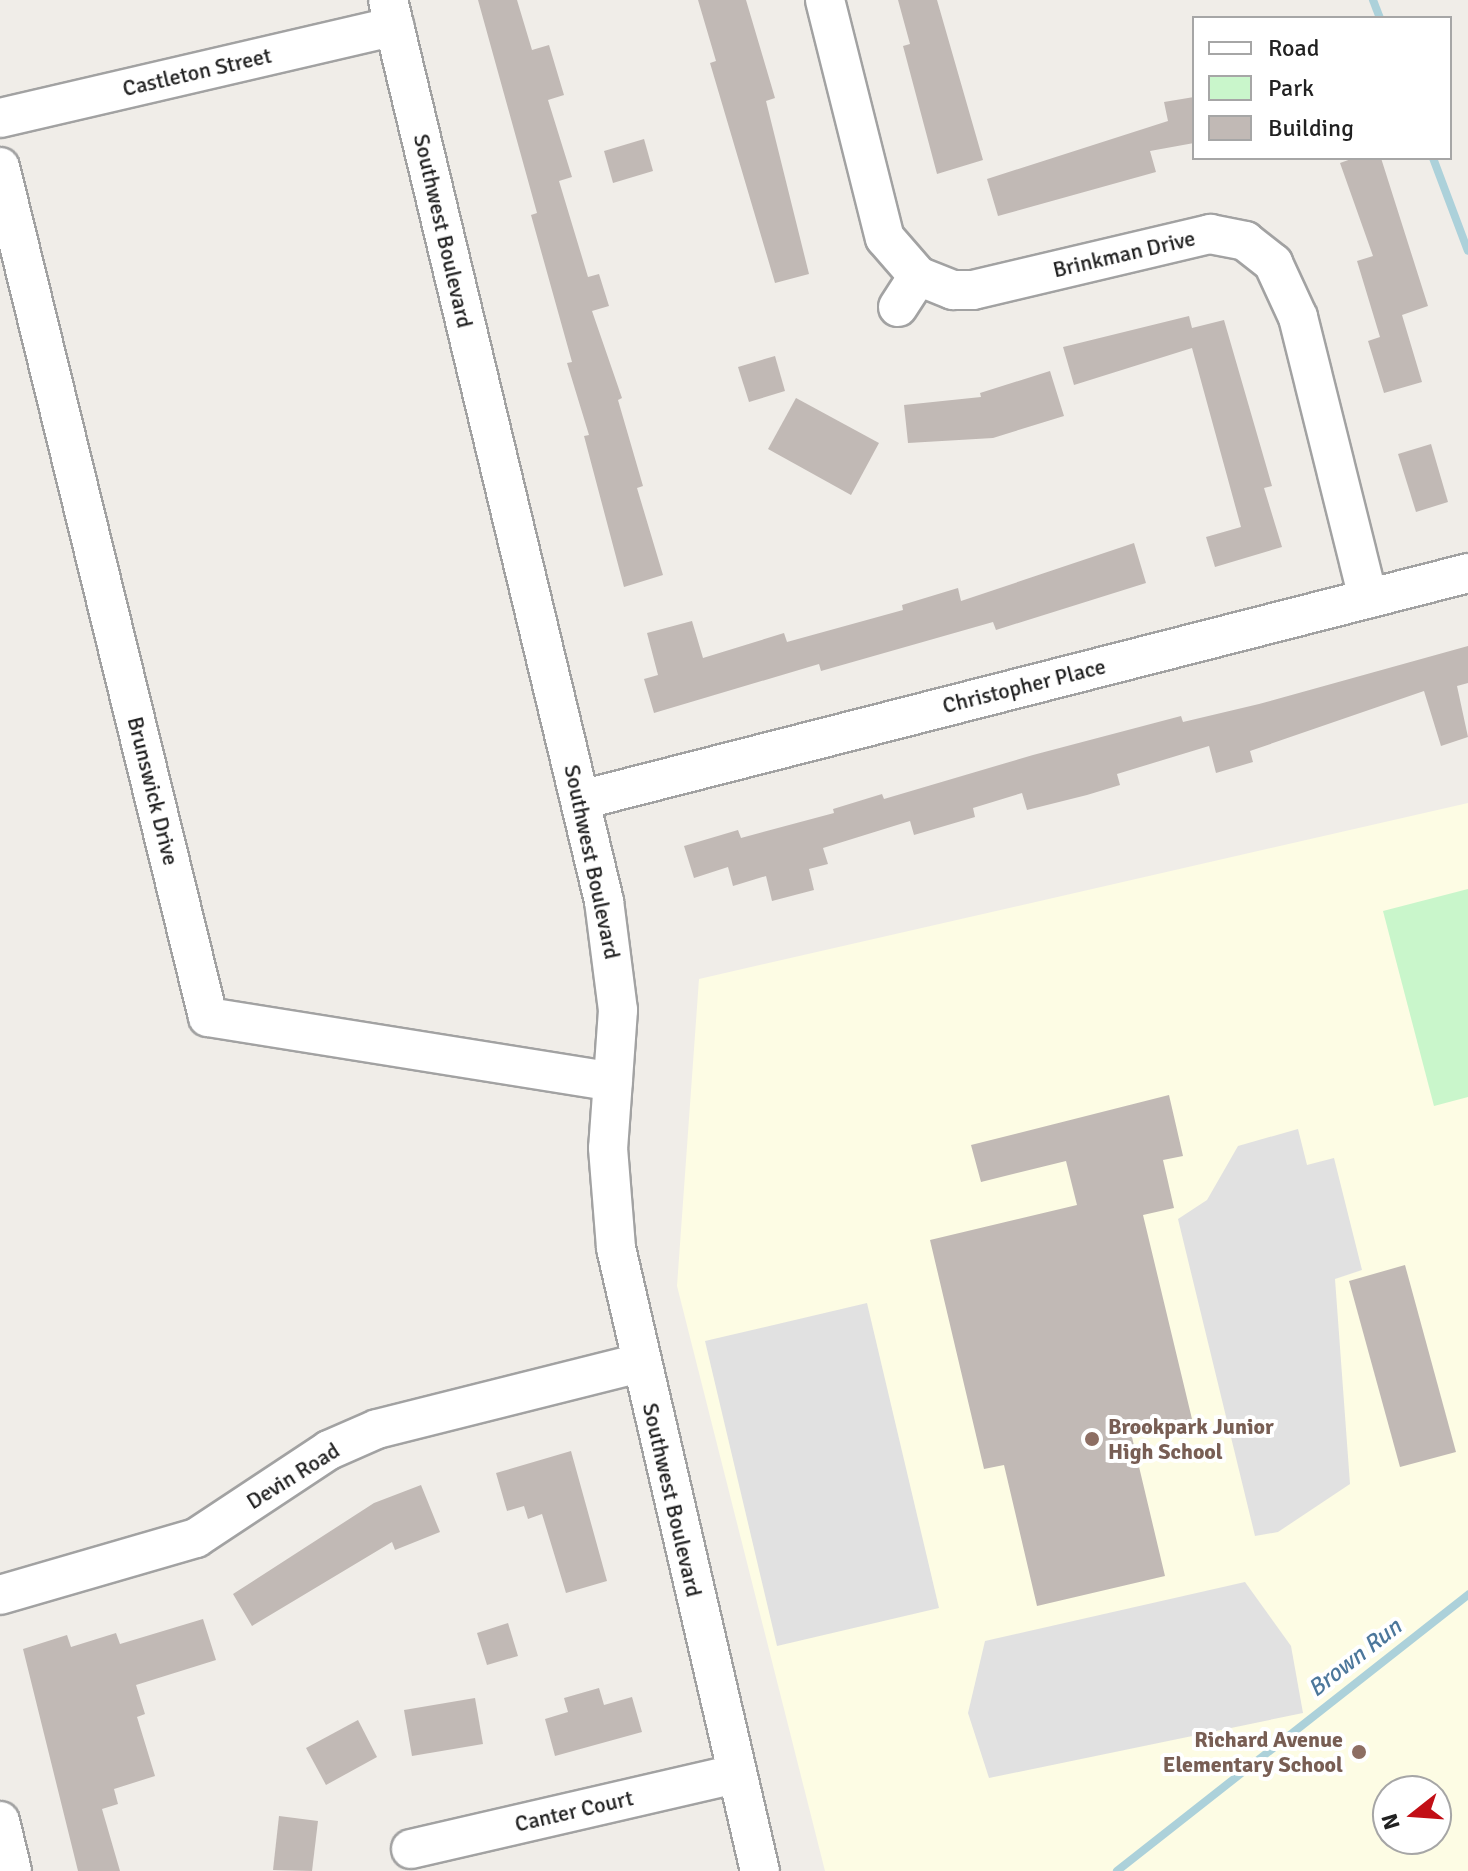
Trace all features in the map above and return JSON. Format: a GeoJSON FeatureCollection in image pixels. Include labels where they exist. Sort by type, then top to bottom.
{"type":"FeatureCollection","features":[{"type":"Feature","properties":{"kind":"street","name":"Brinkman Drive"},"geometry":{"type":"LineString","coordinates":[[825,0],[885,238],[908,291],[973,290],[1200,236],[1252,229],[1291,293],[1368,598]]}},
{"type":"Feature","properties":{"kind":"street","name":"Castleton Street"},"geometry":{"type":"LineString","coordinates":[[0,118],[391,13]]}},
{"type":"Feature","properties":{"kind":"street","name":"Southwest Boulevard"},"geometry":{"type":"LineString","coordinates":[[391,13],[581,800],[615,958],[608,1200],[639,1363],[760,1871]]}},
{"type":"Feature","properties":{"kind":"street","name":"Brunswick Drive"},"geometry":{"type":"LineString","coordinates":[[0,167],[208,1017],[613,1082]]}},
{"type":"Feature","properties":{"kind":"street","name":"Christopher Place"},"geometry":{"type":"LineString","coordinates":[[581,800],[1468,573]]}},
{"type":"Feature","properties":{"kind":"street","name":"Devin Road"},"geometry":{"type":"LineString","coordinates":[[0,1595],[196,1538],[329,1450],[377,1429],[639,1363]]}},
{"type":"Feature","properties":{"kind":"street","name":"Canter Court"},"geometry":{"type":"LineString","coordinates":[[411,1849],[736,1774]]}},
{"type":"Feature","properties":{"kind":"street"},"geometry":{"type":"LineString","coordinates":[[0,1821],[12,1871]]}},
{"type":"Feature","properties":{"kind":"shaded area","name":"Brookpark Junior High School"},"geometry":{"type":"Polygon","coordinates":[[[1468,803],[1468,1871],[825,1871],[677,1286],[699,979],[1468,803]]]}},
{"type":"Feature","properties":{"kind":"shaded area"},"geometry":{"type":"Polygon","coordinates":[[[1298,1129],[1307,1165],[1334,1158],[1362,1270],[1335,1279],[1350,1484],[1278,1532],[1255,1536],[1178,1219],[1207,1200],[1238,1146],[1298,1129]]]}},
{"type":"Feature","properties":{"kind":"shaded area"},"geometry":{"type":"Polygon","coordinates":[[[867,1303],[939,1608],[777,1646],[705,1341],[867,1303]]]}},
{"type":"Feature","properties":{"kind":"shaded area"},"geometry":{"type":"Polygon","coordinates":[[[1245,1582],[1291,1646],[1303,1713],[989,1778],[968,1713],[985,1641],[1245,1582]]]}},
{"type":"Feature","properties":{"kind":"green space"},"geometry":{"type":"Polygon","coordinates":[[[1468,889],[1468,1097],[1434,1106],[1383,911],[1468,889]]]}},
{"type":"Feature","properties":{"kind":"building"},"geometry":{"type":"Polygon","coordinates":[[[478,0],[517,0],[532,50],[549,45],[564,95],[548,100],[572,177],[559,181],[588,277],[599,274],[609,306],[592,311],[622,398],[618,400],[643,486],[637,488],[663,575],[624,587],[584,436],[589,435],[567,363],[572,362],[531,215],[537,213],[478,0]]]}},
{"type":"Feature","properties":{"kind":"building"},"geometry":{"type":"Polygon","coordinates":[[[698,0],[746,0],[775,98],[766,101],[809,274],[775,283],[710,63],[716,61],[698,0]]]}},
{"type":"Feature","properties":{"kind":"building"},"geometry":{"type":"Polygon","coordinates":[[[898,0],[937,0],[983,160],[937,174],[903,46],[910,44],[898,0]]]}},
{"type":"Feature","properties":{"kind":"building"},"geometry":{"type":"Polygon","coordinates":[[[1192,97],[1192,143],[1150,151],[1156,172],[998,216],[987,179],[1168,121],[1164,102],[1192,97]]]}},
{"type":"Feature","properties":{"kind":"building"},"geometry":{"type":"Polygon","coordinates":[[[644,139],[653,171],[613,183],[604,151],[644,139]]]}},
{"type":"Feature","properties":{"kind":"building"},"geometry":{"type":"Polygon","coordinates":[[[1382,160],[1428,306],[1402,315],[1422,382],[1384,393],[1368,341],[1380,337],[1357,261],[1373,256],[1340,163],[1382,160]]]}},
{"type":"Feature","properties":{"kind":"building"},"geometry":{"type":"Polygon","coordinates":[[[1189,316],[1192,328],[1224,320],[1272,486],[1264,488],[1282,547],[1215,567],[1206,537],[1241,527],[1192,348],[1074,385],[1063,347],[1189,316]]]}},
{"type":"Feature","properties":{"kind":"building"},"geometry":{"type":"Polygon","coordinates":[[[775,356],[785,391],[749,402],[738,367],[775,356]]]}},
{"type":"Feature","properties":{"kind":"building"},"geometry":{"type":"Polygon","coordinates":[[[1050,371],[1064,416],[993,438],[908,443],[904,405],[981,397],[980,393],[1050,371]]]}},
{"type":"Feature","properties":{"kind":"building"},"geometry":{"type":"Polygon","coordinates":[[[796,398],[879,443],[851,495],[768,449],[796,398]]]}},
{"type":"Feature","properties":{"kind":"building"},"geometry":{"type":"Polygon","coordinates":[[[1431,444],[1448,502],[1416,512],[1398,454],[1431,444]]]}},
{"type":"Feature","properties":{"kind":"building"},"geometry":{"type":"Polygon","coordinates":[[[1134,543],[1146,583],[996,630],[993,622],[821,671],[819,664],[654,713],[644,679],[658,675],[647,633],[692,621],[703,658],[784,633],[787,642],[903,610],[902,605],[958,588],[961,601],[1134,543]]]}},
{"type":"Feature","properties":{"kind":"building"},"geometry":{"type":"Polygon","coordinates":[[[1468,646],[1468,683],[1457,686],[1468,737],[1441,746],[1424,691],[1250,751],[1253,762],[1216,773],[1209,746],[1117,774],[1120,785],[1087,795],[1027,810],[1022,793],[973,808],[975,817],[914,835],[910,821],[823,848],[828,864],[809,869],[814,890],[772,901],[766,876],[733,886],[728,867],[694,878],[684,846],[738,830],[741,838],[834,813],[833,809],[882,794],[884,799],[1181,716],[1183,722],[1259,704],[1468,646]]]}},
{"type":"Feature","properties":{"kind":"building"},"geometry":{"type":"Polygon","coordinates":[[[1169,1095],[1183,1156],[1163,1160],[1174,1208],[1143,1215],[1192,1419],[1131,1433],[1165,1576],[1037,1606],[1004,1465],[984,1469],[930,1240],[1077,1205],[1066,1161],[981,1182],[971,1145],[1169,1095]]]}},
{"type":"Feature","properties":{"kind":"building"},"geometry":{"type":"Polygon","coordinates":[[[1405,1265],[1456,1452],[1400,1467],[1349,1281],[1405,1265]]]}},
{"type":"Feature","properties":{"kind":"building"},"geometry":{"type":"Polygon","coordinates":[[[571,1451],[607,1581],[566,1593],[542,1514],[528,1519],[524,1506],[507,1511],[496,1473],[571,1451]]]}},
{"type":"Feature","properties":{"kind":"building"},"geometry":{"type":"Polygon","coordinates":[[[421,1485],[440,1532],[395,1550],[392,1542],[252,1626],[233,1594],[374,1503],[421,1485]]]}},
{"type":"Feature","properties":{"kind":"building"},"geometry":{"type":"Polygon","coordinates":[[[203,1619],[216,1660],[136,1685],[145,1714],[137,1717],[155,1776],[114,1789],[118,1804],[102,1809],[120,1871],[78,1871],[23,1649],[67,1635],[71,1647],[116,1633],[120,1644],[203,1619]]]}},
{"type":"Feature","properties":{"kind":"building"},"geometry":{"type":"Polygon","coordinates":[[[508,1623],[518,1656],[487,1665],[477,1633],[508,1623]]]}},
{"type":"Feature","properties":{"kind":"building"},"geometry":{"type":"Polygon","coordinates":[[[599,1688],[604,1705],[632,1697],[642,1732],[555,1756],[545,1719],[568,1712],[564,1698],[599,1688]]]}},
{"type":"Feature","properties":{"kind":"building"},"geometry":{"type":"Polygon","coordinates":[[[475,1698],[483,1744],[412,1756],[404,1710],[475,1698]]]}},
{"type":"Feature","properties":{"kind":"building"},"geometry":{"type":"Polygon","coordinates":[[[358,1720],[377,1757],[326,1785],[306,1748],[358,1720]]]}},
{"type":"Feature","properties":{"kind":"building"},"geometry":{"type":"Polygon","coordinates":[[[279,1816],[318,1821],[312,1871],[273,1870],[279,1816]]]}},
{"type":"Feature","properties":{"kind":"waterway","name":"Brown Run"},"geometry":{"type":"LineString","coordinates":[[1373,0],[1379,16]]}},
{"type":"Feature","properties":{"kind":"waterway","name":"Brown Run"},"geometry":{"type":"LineString","coordinates":[[1434,160],[1468,251]]}},
{"type":"Feature","properties":{"kind":"waterway","name":"Brown Run"},"geometry":{"type":"LineString","coordinates":[[1117,1871],[1468,1595]]}},
{"type":"Feature","properties":{"kind":"place","name":"Brookpark Junior High School"},"geometry":{"type":"Point","coordinates":[1092,1439]}},
{"type":"Feature","properties":{"kind":"place","name":"Richard Avenue Elementary School"},"geometry":{"type":"Point","coordinates":[1359,1752]}}]}
